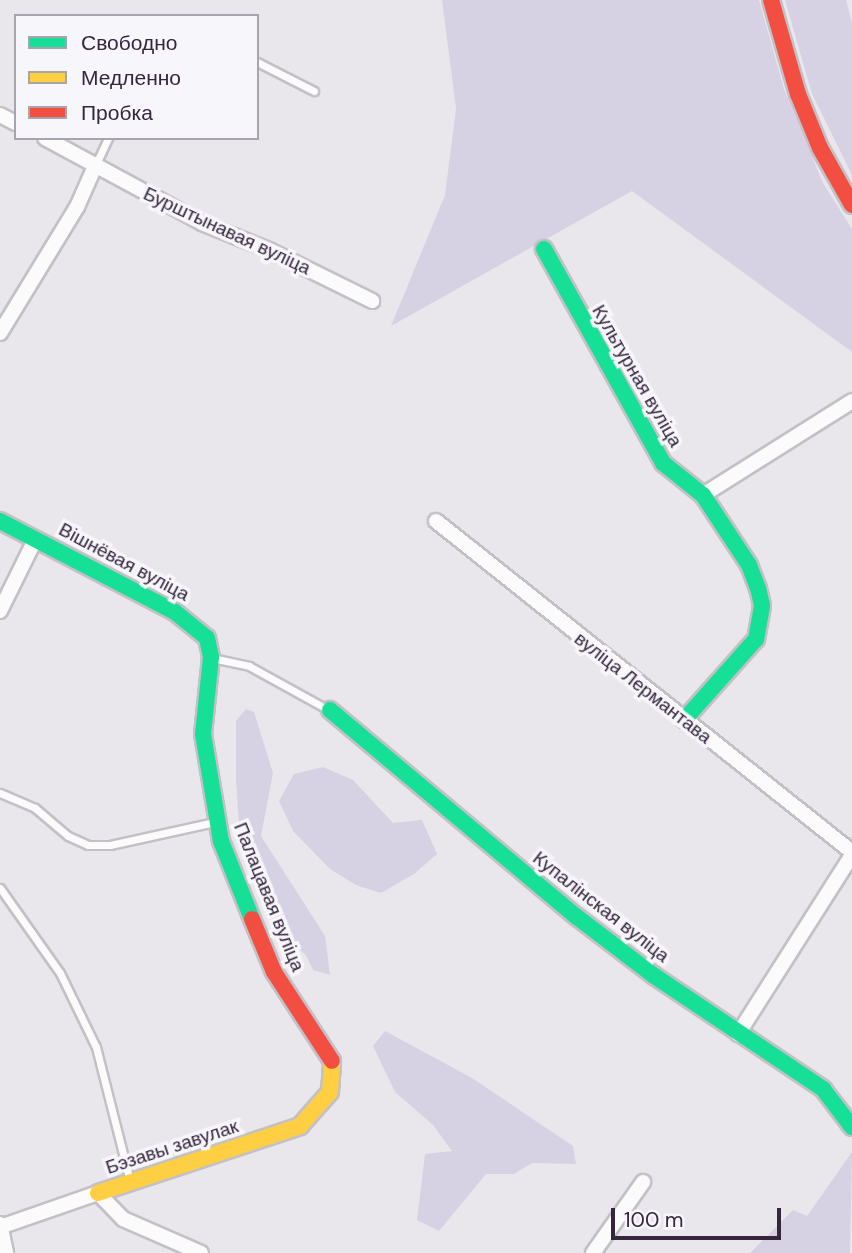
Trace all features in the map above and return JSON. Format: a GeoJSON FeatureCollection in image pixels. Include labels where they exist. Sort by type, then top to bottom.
{"type":"FeatureCollection","features":[{"type":"Feature","properties":{"kind":"street"},"geometry":{"type":"LineString","coordinates":[[771,0],[798,94],[820,148],[852,205]]}},
{"type":"Feature","properties":{"kind":"street","name":"Бурштынавая вуліца"},"geometry":{"type":"LineString","coordinates":[[49,140],[202,223],[271,251],[372,301]]}},
{"type":"Feature","properties":{"kind":"street"},"geometry":{"type":"LineString","coordinates":[[0,333],[77,207],[96,164]]}},
{"type":"Feature","properties":{"kind":"street","name":"Культурная вуліца"},"geometry":{"type":"LineString","coordinates":[[544,249],[554,274],[663,463],[703,495],[749,565],[762,607],[755,639],[684,720]]}},
{"type":"Feature","properties":{"kind":"street"},"geometry":{"type":"LineString","coordinates":[[703,495],[852,401]]}},
{"type":"Feature","properties":{"kind":"street","name":"Вішнёвая вуліца"},"geometry":{"type":"LineString","coordinates":[[0,521],[189,620],[207,638],[211,657]]}},
{"type":"Feature","properties":{"kind":"street","name":"вуліца Лермантава"},"geometry":{"type":"LineString","coordinates":[[436,521],[852,853]]}},
{"type":"Feature","properties":{"kind":"street"},"geometry":{"type":"LineString","coordinates":[[0,611],[35,540]]}},
{"type":"Feature","properties":{"kind":"street","name":"Палацавая вуліца"},"geometry":{"type":"LineString","coordinates":[[211,657],[203,734],[216,821],[274,972],[326,1046],[332,1063],[330,1092],[312,1117],[300,1126],[260,1141]]}},
{"type":"Feature","properties":{"kind":"street","name":"Купалінская вуліца"},"geometry":{"type":"LineString","coordinates":[[330,710],[513,866],[653,975],[822,1089],[852,1127]]}},
{"type":"Feature","properties":{"kind":"street"},"geometry":{"type":"LineString","coordinates":[[738,1034],[852,853]]}},
{"type":"Feature","properties":{"kind":"street","name":"Бэзавы завулак"},"geometry":{"type":"LineString","coordinates":[[97,1193],[260,1141]]}},
{"type":"Feature","properties":{"kind":"street"},"geometry":{"type":"LineString","coordinates":[[593,1253],[643,1182]]}},
{"type":"Feature","properties":{"kind":"street"},"geometry":{"type":"LineString","coordinates":[[6,1253],[0,1226],[97,1193],[123,1219],[201,1253]]}},
{"type":"Feature","properties":{"kind":"lane"},"geometry":{"type":"LineString","coordinates":[[259,63],[314,90]]}},
{"type":"Feature","properties":{"kind":"lane"},"geometry":{"type":"LineString","coordinates":[[96,164],[107,140]]}},
{"type":"Feature","properties":{"kind":"lane"},"geometry":{"type":"LineString","coordinates":[[211,657],[249,666],[330,710]]}},
{"type":"Feature","properties":{"kind":"lane"},"geometry":{"type":"LineString","coordinates":[[0,793],[35,808],[68,836],[88,845],[110,845],[216,821]]}},
{"type":"Feature","properties":{"kind":"lane"},"geometry":{"type":"LineString","coordinates":[[0,888],[60,973],[96,1047],[130,1181]]}},
{"type":"Feature","properties":{"kind":"shaded area"},"geometry":{"type":"Polygon","coordinates":[[[442,0],[759,0],[784,89],[823,183],[852,229],[852,352],[632,191],[391,326],[445,195],[456,109],[442,0]]]}},
{"type":"Feature","properties":{"kind":"shaded area"},"geometry":{"type":"Polygon","coordinates":[[[785,0],[846,0],[852,23],[852,175],[812,94],[785,0]]]}},
{"type":"Feature","properties":{"kind":"shaded area"},"geometry":{"type":"Polygon","coordinates":[[[246,709],[254,712],[273,773],[261,836],[325,936],[330,975],[313,970],[306,955],[270,925],[260,894],[239,823],[236,721],[246,709]]]}},
{"type":"Feature","properties":{"kind":"shaded area"},"geometry":{"type":"Polygon","coordinates":[[[323,767],[353,780],[393,823],[422,820],[437,854],[414,874],[381,893],[356,885],[330,869],[293,831],[279,801],[294,774],[323,767]]]}},
{"type":"Feature","properties":{"kind":"shaded area"},"geometry":{"type":"Polygon","coordinates":[[[385,1031],[472,1078],[573,1146],[576,1164],[532,1163],[514,1174],[486,1174],[439,1231],[417,1220],[425,1154],[452,1151],[433,1125],[395,1092],[373,1046],[385,1031]]]}},
{"type":"Feature","properties":{"kind":"shaded area"},"geometry":{"type":"Polygon","coordinates":[[[852,1152],[850,1253],[750,1253],[793,1210],[807,1216],[852,1152]]]}},
{"type":"Feature","properties":{"kind":"traffic: fast"},"geometry":{"type":"LineString","coordinates":[[544,249],[663,463],[703,495],[749,565],[758,588],[762,606],[756,639],[684,720]]}},
{"type":"Feature","properties":{"kind":"traffic: fast"},"geometry":{"type":"LineString","coordinates":[[0,521],[175,612],[207,638],[211,657],[203,734],[221,841],[252,919]]}},
{"type":"Feature","properties":{"kind":"traffic: fast"},"geometry":{"type":"LineString","coordinates":[[330,710],[577,917],[653,975],[823,1089],[852,1127]]}},
{"type":"Feature","properties":{"kind":"traffic: slow"},"geometry":{"type":"LineString","coordinates":[[98,1193],[300,1126],[330,1092],[332,1061]]}},
{"type":"Feature","properties":{"kind":"traffic: jam"},"geometry":{"type":"LineString","coordinates":[[771,0],[798,94],[820,148],[852,205]]}},
{"type":"Feature","properties":{"kind":"traffic: jam"},"geometry":{"type":"LineString","coordinates":[[252,919],[274,972],[332,1061]]}}]}
